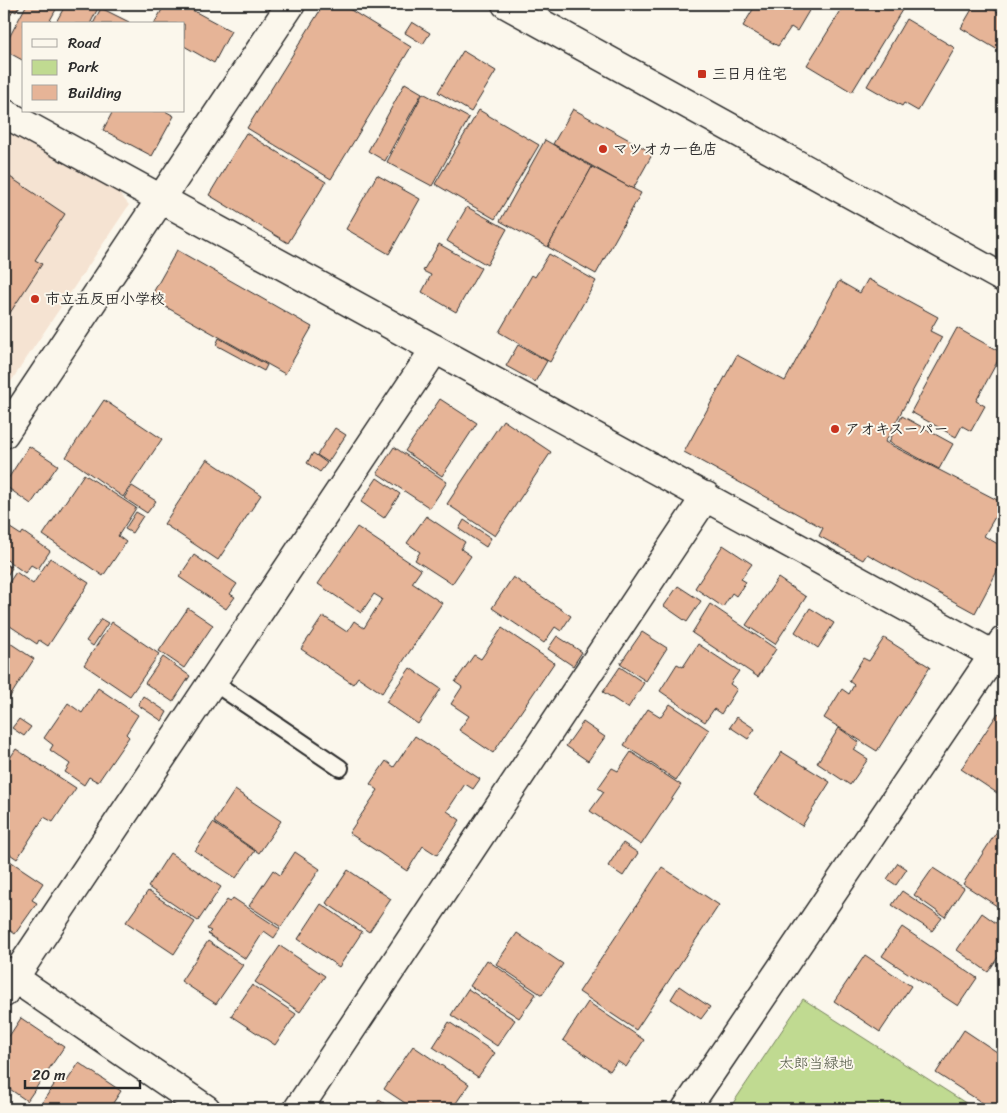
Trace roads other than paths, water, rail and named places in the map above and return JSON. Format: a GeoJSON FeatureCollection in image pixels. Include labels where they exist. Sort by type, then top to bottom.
{"type":"FeatureCollection","features":[{"type":"Feature","properties":{"kind":"street"},"geometry":{"type":"LineString","coordinates":[[4,434],[291,4]]}},
{"type":"Feature","properties":{"kind":"street"},"geometry":{"type":"LineString","coordinates":[[506,4],[1003,278]]}},
{"type":"Feature","properties":{"kind":"street"},"geometry":{"type":"LineString","coordinates":[[4,113],[706,496],[1000,651],[686,1109]]}},
{"type":"Feature","properties":{"kind":"street"},"geometry":{"type":"LineString","coordinates":[[206,1109],[7,981],[212,682],[435,349]]}},
{"type":"Feature","properties":{"kind":"street"},"geometry":{"type":"LineString","coordinates":[[298,1109],[706,496]]}},
{"type":"Feature","properties":{"kind":"lane"},"geometry":{"type":"LineString","coordinates":[[212,682],[340,768]]}},
{"type":"Feature","properties":{"kind":"place","name":"三日月住宅"},"geometry":{"type":"Point","coordinates":[702,74]}},
{"type":"Feature","properties":{"kind":"place","name":"マツオカ一色店"},"geometry":{"type":"Point","coordinates":[603,149]}},
{"type":"Feature","properties":{"kind":"place","name":"市立五反田小学校"},"geometry":{"type":"Point","coordinates":[35,299]}},
{"type":"Feature","properties":{"kind":"place","name":"アオキスーパー"},"geometry":{"type":"Point","coordinates":[835,429]}},
{"type":"Feature","properties":{"kind":"park label","name":"太郎当緑地"},"geometry":{"type":"Point","coordinates":[816,1063]}}]}
